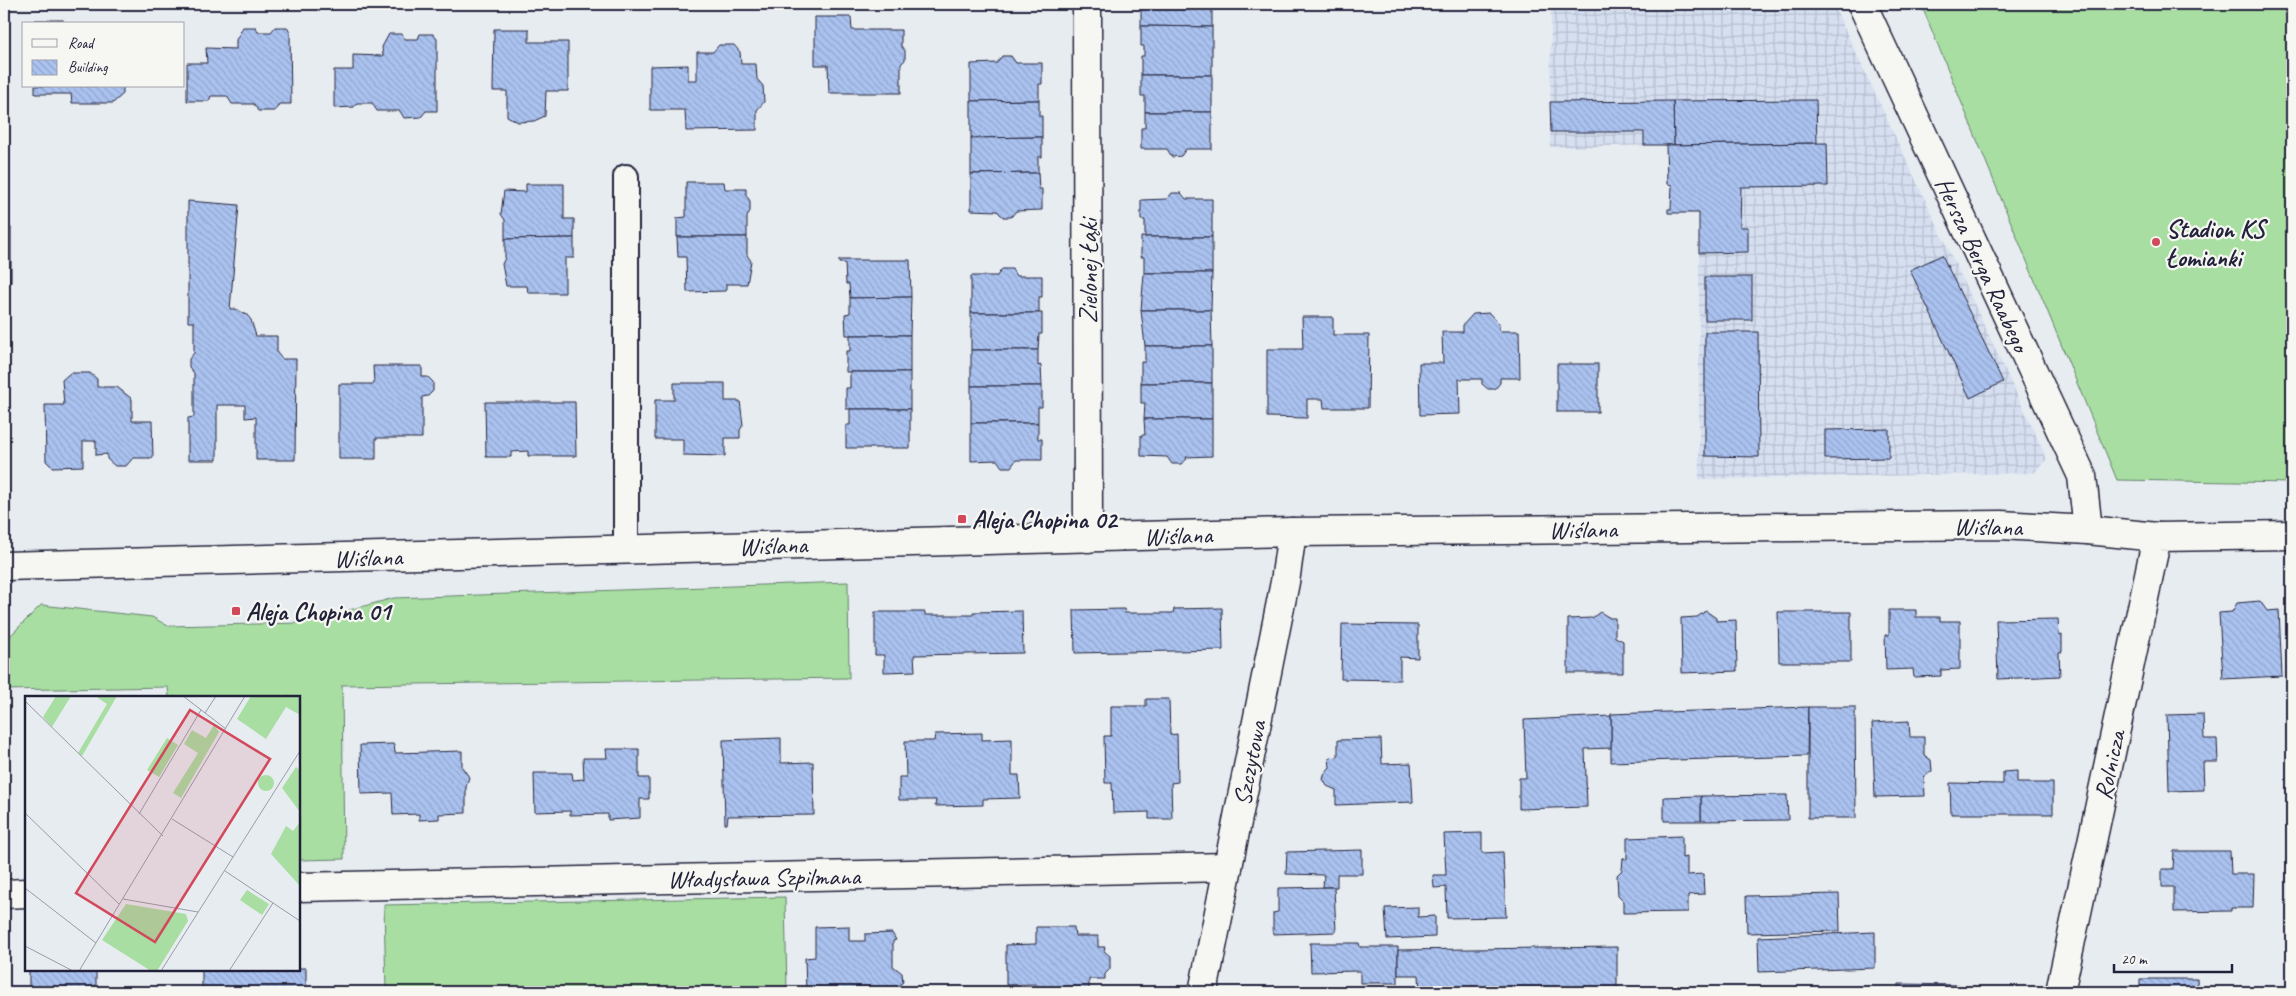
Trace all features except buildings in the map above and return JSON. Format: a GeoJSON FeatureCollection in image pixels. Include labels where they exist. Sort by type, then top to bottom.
{"type":"FeatureCollection","features":[{"type":"Feature","properties":{"kind":"street","name":"Zielonej Łąki"},"geometry":{"type":"LineString","coordinates":[[1087,4],[1088,538]]}},
{"type":"Feature","properties":{"kind":"street","name":"Hersza Berga Raabego"},"geometry":{"type":"LineString","coordinates":[[1862,4],[2082,476],[2088,530]]}},
{"type":"Feature","properties":{"kind":"street","name":"Wiślana"},"geometry":{"type":"LineString","coordinates":[[4,566],[1292,532],[2001,525],[2088,530],[2157,537],[2292,536]]}},
{"type":"Feature","properties":{"kind":"street","name":"Szczytowa"},"geometry":{"type":"LineString","coordinates":[[1203,992],[1286,582],[1292,532]]}},
{"type":"Feature","properties":{"kind":"street","name":"Rolnicza"},"geometry":{"type":"LineString","coordinates":[[2060,992],[2157,537]]}},
{"type":"Feature","properties":{"kind":"street","name":"Władysława Szpilmana"},"geometry":{"type":"LineString","coordinates":[[300,887],[1228,867]]}},
{"type":"Feature","properties":{"kind":"street"},"geometry":{"type":"LineString","coordinates":[[4,894],[25,893]]}},
{"type":"Feature","properties":{"kind":"lane"},"geometry":{"type":"LineString","coordinates":[[626,177],[626,549]]}},
{"type":"Feature","properties":{"kind":"shaded area"},"geometry":{"type":"Polygon","coordinates":[[[1551,4],[1833,4],[2047,459],[2034,473],[1699,479],[1699,253],[1748,252],[1748,227],[1740,227],[1741,187],[1666,145],[1550,147],[1551,4]]]}},
{"type":"Feature","properties":{"kind":"green space","name":"Stadion KS Łomianki"},"geometry":{"type":"Polygon","coordinates":[[[1921,4],[2292,4],[2292,483],[2117,480],[1921,4]]]}},
{"type":"Feature","properties":{"kind":"green space"},"geometry":{"type":"Polygon","coordinates":[[[848,582],[849,678],[342,685],[344,859],[300,860],[300,696],[169,696],[168,687],[5,690],[10,636],[41,605],[152,617],[168,626],[301,623],[394,598],[848,582]]]}},
{"type":"Feature","properties":{"kind":"green space"},"geometry":{"type":"Polygon","coordinates":[[[785,897],[787,992],[386,992],[384,905],[785,897]]]}},
{"type":"Feature","properties":{"kind":"place","name":"Stadion KS Łomianki"},"geometry":{"type":"Point","coordinates":[2156,242]}},
{"type":"Feature","properties":{"kind":"place","name":"Aleja Chopina 02"},"geometry":{"type":"Point","coordinates":[962,519]}},
{"type":"Feature","properties":{"kind":"place","name":"Aleja Chopina 01"},"geometry":{"type":"Point","coordinates":[236,611]}}]}
